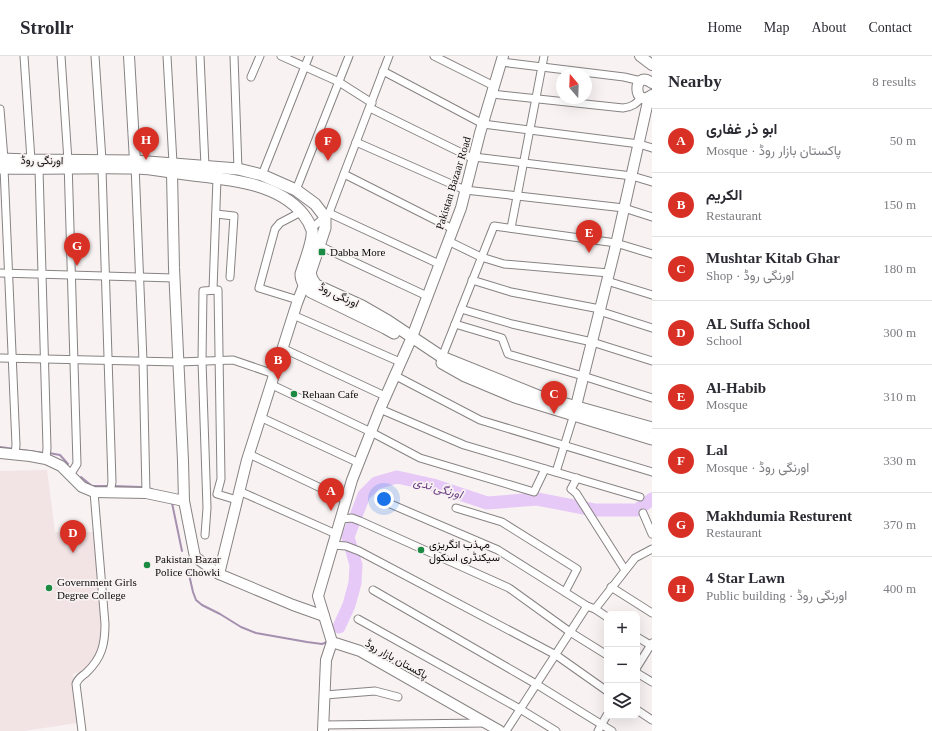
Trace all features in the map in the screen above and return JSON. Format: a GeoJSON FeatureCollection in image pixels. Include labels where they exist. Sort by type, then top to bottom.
{"type":"FeatureCollection","features":[{"type":"Feature","properties":{"kind":"main road","name":"اورنگی روڈ"},"geometry":{"type":"LineString","coordinates":[[2,163],[31,160],[68,165]]}},
{"type":"Feature","properties":{"kind":"main road","name":"اورنگی روڈ"},"geometry":{"type":"LineString","coordinates":[[2,163],[39,169],[68,165],[135,164],[172,168],[259,186],[275,192],[286,198],[301,212],[312,229],[313,235],[301,274],[301,280],[307,280],[321,288],[362,306],[410,341],[465,376],[515,397],[652,428]]}},
{"type":"Feature","properties":{"kind":"main road","name":"اورنگی روڈ"},"geometry":{"type":"LineString","coordinates":[[172,168],[205,166],[238,169],[262,175],[296,190],[315,204],[327,215],[320,246],[307,280]]}},
{"type":"Feature","properties":{"kind":"main road","name":"اورنگی روڈ"},"geometry":{"type":"LineString","coordinates":[[410,341],[442,357],[575,411],[652,439]]}},
{"type":"Feature","properties":{"kind":"street"},"geometry":{"type":"LineString","coordinates":[[24,56],[31,160]]}},
{"type":"Feature","properties":{"kind":"street"},"geometry":{"type":"LineString","coordinates":[[61,56],[68,165],[77,464],[70,475]]}},
{"type":"Feature","properties":{"kind":"street"},"geometry":{"type":"LineString","coordinates":[[95,56],[102,164],[111,488]]}},
{"type":"Feature","properties":{"kind":"street"},"geometry":{"type":"LineString","coordinates":[[128,56],[140,277],[146,489]]}},
{"type":"Feature","properties":{"kind":"street"},"geometry":{"type":"LineString","coordinates":[[167,56],[172,168],[174,278],[184,461],[184,501],[195,556],[219,574],[293,605],[324,616]]}},
{"type":"Feature","properties":{"kind":"street"},"geometry":{"type":"LineString","coordinates":[[200,56],[205,166]]}},
{"type":"Feature","properties":{"kind":"street"},"geometry":{"type":"LineString","coordinates":[[234,56],[238,169]]}},
{"type":"Feature","properties":{"kind":"street"},"geometry":{"type":"LineString","coordinates":[[251,77],[260,56]]}},
{"type":"Feature","properties":{"kind":"street"},"geometry":{"type":"LineString","coordinates":[[281,56],[339,82],[371,105],[474,158],[524,162],[632,176],[652,182]]}},
{"type":"Feature","properties":{"kind":"street"},"geometry":{"type":"LineString","coordinates":[[262,175],[309,56]]}},
{"type":"Feature","properties":{"kind":"street"},"geometry":{"type":"LineString","coordinates":[[296,190],[349,56]]}},
{"type":"Feature","properties":{"kind":"street"},"geometry":{"type":"LineString","coordinates":[[312,229],[327,215],[389,56]]}},
{"type":"Feature","properties":{"kind":"street"},"geometry":{"type":"LineString","coordinates":[[434,56],[493,90],[536,98],[623,108],[631,107],[648,96]]}},
{"type":"Feature","properties":{"kind":"street"},"geometry":{"type":"LineString","coordinates":[[511,228],[544,56]]}},
{"type":"Feature","properties":{"kind":"street"},"geometry":{"type":"LineString","coordinates":[[640,56],[652,65]]}},
{"type":"Feature","properties":{"kind":"street"},"geometry":{"type":"LineString","coordinates":[[502,59],[542,67],[648,79]]}},
{"type":"Feature","properties":{"kind":"street","name":"Pakistan Bazaar Road"},"geometry":{"type":"LineString","coordinates":[[410,341],[461,208],[502,59]]}},
{"type":"Feature","properties":{"kind":"street"},"geometry":{"type":"LineString","coordinates":[[383,71],[483,124],[639,144],[652,148]]}},
{"type":"Feature","properties":{"kind":"street"},"geometry":{"type":"LineString","coordinates":[[648,79],[638,83],[636,91],[648,96]]}},
{"type":"Feature","properties":{"kind":"street"},"geometry":{"type":"LineString","coordinates":[[556,472],[575,411],[639,144],[649,117],[648,96]]}},
{"type":"Feature","properties":{"kind":"street"},"geometry":{"type":"LineString","coordinates":[[0,109],[15,450]]}},
{"type":"Feature","properties":{"kind":"street"},"geometry":{"type":"LineString","coordinates":[[356,142],[465,190],[624,208],[652,216]]}},
{"type":"Feature","properties":{"kind":"street"},"geometry":{"type":"LineString","coordinates":[[39,169],[47,454]]}},
{"type":"Feature","properties":{"kind":"street"},"geometry":{"type":"LineString","coordinates":[[344,174],[453,229]]}},
{"type":"Feature","properties":{"kind":"street"},"geometry":{"type":"LineString","coordinates":[[213,290],[217,178]]}},
{"type":"Feature","properties":{"kind":"street"},"geometry":{"type":"LineString","coordinates":[[298,300],[259,288],[275,229],[280,223],[301,212]]}},
{"type":"Feature","properties":{"kind":"street"},"geometry":{"type":"LineString","coordinates":[[216,214],[234,216],[230,277]]}},
{"type":"Feature","properties":{"kind":"street"},"geometry":{"type":"LineString","coordinates":[[327,215],[439,264]]}},
{"type":"Feature","properties":{"kind":"street"},"geometry":{"type":"LineString","coordinates":[[442,357],[494,226],[616,243],[652,254]]}},
{"type":"Feature","properties":{"kind":"street"},"geometry":{"type":"LineString","coordinates":[[448,241],[482,257],[504,264],[608,277],[652,295]]}},
{"type":"Feature","properties":{"kind":"street"},"geometry":{"type":"LineString","coordinates":[[320,246],[427,296]]}},
{"type":"Feature","properties":{"kind":"street"},"geometry":{"type":"LineString","coordinates":[[0,273],[174,278]]}},
{"type":"Feature","properties":{"kind":"street"},"geometry":{"type":"LineString","coordinates":[[219,574],[238,496],[260,417],[293,314],[307,280]]}},
{"type":"Feature","properties":{"kind":"street"},"geometry":{"type":"LineString","coordinates":[[472,280],[511,292],[600,310],[652,328]]}},
{"type":"Feature","properties":{"kind":"street"},"geometry":{"type":"LineString","coordinates":[[205,536],[207,508],[202,361],[202,291],[213,290],[218,290],[221,480],[217,494],[238,496],[336,534]]}},
{"type":"Feature","properties":{"kind":"street"},"geometry":{"type":"LineString","coordinates":[[461,309],[512,324],[592,342],[652,361]]}},
{"type":"Feature","properties":{"kind":"street"},"geometry":{"type":"LineString","coordinates":[[293,314],[400,362]]}},
{"type":"Feature","properties":{"kind":"street"},"geometry":{"type":"LineString","coordinates":[[455,324],[502,338],[508,354],[652,398]]}},
{"type":"Feature","properties":{"kind":"street"},"geometry":{"type":"LineString","coordinates":[[410,341],[385,396],[359,463],[346,500],[346,518],[336,534],[318,596],[332,642],[326,660],[323,728],[487,723]]}},
{"type":"Feature","properties":{"kind":"street"},"geometry":{"type":"LineString","coordinates":[[282,348],[385,396]]}},
{"type":"Feature","properties":{"kind":"street"},"geometry":{"type":"LineString","coordinates":[[0,358],[179,362],[233,360],[274,374]]}},
{"type":"Feature","properties":{"kind":"street"},"geometry":{"type":"LineString","coordinates":[[394,375],[480,420],[652,472]]}},
{"type":"Feature","properties":{"kind":"street"},"geometry":{"type":"LineString","coordinates":[[270,384],[371,432],[420,458],[534,492],[545,469]]}},
{"type":"Feature","properties":{"kind":"street"},"geometry":{"type":"LineString","coordinates":[[380,409],[464,445],[640,497]]}},
{"type":"Feature","properties":{"kind":"street"},"geometry":{"type":"LineString","coordinates":[[260,417],[359,463]]}},
{"type":"Feature","properties":{"kind":"street"},"geometry":{"type":"LineString","coordinates":[[0,453],[15,450],[47,454],[82,487],[94,492],[111,488],[146,489],[184,501]]}},
{"type":"Feature","properties":{"kind":"street"},"geometry":{"type":"LineString","coordinates":[[249,454],[346,500]]}},
{"type":"Feature","properties":{"kind":"street"},"geometry":{"type":"LineString","coordinates":[[577,478],[571,489],[576,493],[625,570]]}},
{"type":"Feature","properties":{"kind":"street"},"geometry":{"type":"LineString","coordinates":[[82,731],[76,684],[78,678],[86,673],[95,663],[100,655],[105,640],[94,492]]}},
{"type":"Feature","properties":{"kind":"street"},"geometry":{"type":"LineString","coordinates":[[388,503],[498,550],[587,606],[604,615]]}},
{"type":"Feature","properties":{"kind":"street"},"geometry":{"type":"LineString","coordinates":[[456,508],[502,522],[577,569],[565,592]]}},
{"type":"Feature","properties":{"kind":"street"},"geometry":{"type":"LineString","coordinates":[[643,513],[652,534]]}},
{"type":"Feature","properties":{"kind":"street"},"geometry":{"type":"LineString","coordinates":[[346,518],[360,521],[509,588],[570,632],[604,653]]}},
{"type":"Feature","properties":{"kind":"street"},"geometry":{"type":"LineString","coordinates":[[333,545],[346,546],[359,551],[556,655],[604,689]]}},
{"type":"Feature","properties":{"kind":"street"},"geometry":{"type":"LineString","coordinates":[[595,609],[635,558],[652,550]]}},
{"type":"Feature","properties":{"kind":"street"},"geometry":{"type":"LineString","coordinates":[[612,587],[652,613]]}},
{"type":"Feature","properties":{"kind":"street"},"geometry":{"type":"LineString","coordinates":[[373,590],[536,684],[600,728],[612,731]]}},
{"type":"Feature","properties":{"kind":"street"},"geometry":{"type":"LineString","coordinates":[[506,731],[587,606]]}},
{"type":"Feature","properties":{"kind":"street"},"geometry":{"type":"LineString","coordinates":[[358,619],[520,709],[556,731]]}},
{"type":"Feature","properties":{"kind":"street"},"geometry":{"type":"LineString","coordinates":[[640,639],[652,645],[640,663]]}},
{"type":"Feature","properties":{"kind":"street","name":"پاکستان بازار روڈ"},"geometry":{"type":"LineString","coordinates":[[332,642],[360,651],[500,731]]}},
{"type":"Feature","properties":{"kind":"street"},"geometry":{"type":"LineString","coordinates":[[640,675],[652,682]]}},
{"type":"Feature","properties":{"kind":"street"},"geometry":{"type":"LineString","coordinates":[[324,695],[375,691],[398,697]]}},
{"type":"Feature","properties":{"kind":"street"},"geometry":{"type":"LineString","coordinates":[[640,712],[652,720]]}},
{"type":"Feature","properties":{"kind":"street"},"geometry":{"type":"LineString","coordinates":[[600,728],[605,719]]}},
{"type":"Feature","properties":{"kind":"shaded area","name":"Government Girls Degree College"},"geometry":{"type":"Polygon","coordinates":[[[47,470],[55,532],[94,532],[103,644],[87,669],[73,674],[77,723],[24,731],[0,731],[0,471],[47,470]]]}},
{"type":"Feature","properties":{"kind":"waterway"},"geometry":{"type":"LineString","coordinates":[[0,447],[44,453]]}},
{"type":"Feature","properties":{"kind":"waterway"},"geometry":{"type":"LineString","coordinates":[[49,453],[60,455],[68,464]]}},
{"type":"Feature","properties":{"kind":"waterway"},"geometry":{"type":"LineString","coordinates":[[81,477],[92,486],[109,486]]}},
{"type":"Feature","properties":{"kind":"waterway","name":"اورنگی ندی"},"geometry":{"type":"LineString","coordinates":[[339,627],[349,605],[355,583],[356,565],[348,537],[364,495],[376,483],[397,477],[433,485],[487,503],[537,499],[594,510],[637,510],[652,499]]}},
{"type":"Feature","properties":{"kind":"waterway"},"geometry":{"type":"LineString","coordinates":[[113,486],[152,489]]}},
{"type":"Feature","properties":{"kind":"waterway"},"geometry":{"type":"LineString","coordinates":[[172,503],[182,551]]}},
{"type":"Feature","properties":{"kind":"waterway"},"geometry":{"type":"LineString","coordinates":[[188,570],[196,600],[202,605],[241,627],[256,633],[307,642],[322,644],[327,642]]}},
{"type":"Feature","properties":{"kind":"place","name":"4 Star Lawn"},"geometry":{"type":"Point","coordinates":[146,160]}},
{"type":"Feature","properties":{"kind":"place","name":"Lal"},"geometry":{"type":"Point","coordinates":[328,161]}},
{"type":"Feature","properties":{"kind":"place","name":"Dabba More"},"geometry":{"type":"Point","coordinates":[322,252]}},
{"type":"Feature","properties":{"kind":"place","name":"Al-Habib"},"geometry":{"type":"Point","coordinates":[589,253]}},
{"type":"Feature","properties":{"kind":"place","name":"Makhdumia Resturent"},"geometry":{"type":"Point","coordinates":[77,266]}},
{"type":"Feature","properties":{"kind":"place","name":"الکریم"},"geometry":{"type":"Point","coordinates":[278,380]}},
{"type":"Feature","properties":{"kind":"place","name":"Rehaan Cafe"},"geometry":{"type":"Point","coordinates":[294,394]}},
{"type":"Feature","properties":{"kind":"place","name":"Mushtar Kitab Ghar"},"geometry":{"type":"Point","coordinates":[554,414]}},
{"type":"Feature","properties":{"kind":"place","name":"ابو ذر غفاری"},"geometry":{"type":"Point","coordinates":[331,511]}},
{"type":"Feature","properties":{"kind":"place","name":"مہذب انگریزی سیکنڈری اسکول"},"geometry":{"type":"Point","coordinates":[421,550]}},
{"type":"Feature","properties":{"kind":"place","name":"AL Suffa School"},"geometry":{"type":"Point","coordinates":[73,553]}},
{"type":"Feature","properties":{"kind":"place","name":"Pakistan Bazar Police Chowki"},"geometry":{"type":"Point","coordinates":[147,565]}},
{"type":"Feature","properties":{"kind":"place","name":"Government Girls Degree College"},"geometry":{"type":"Point","coordinates":[49,588]}}]}
